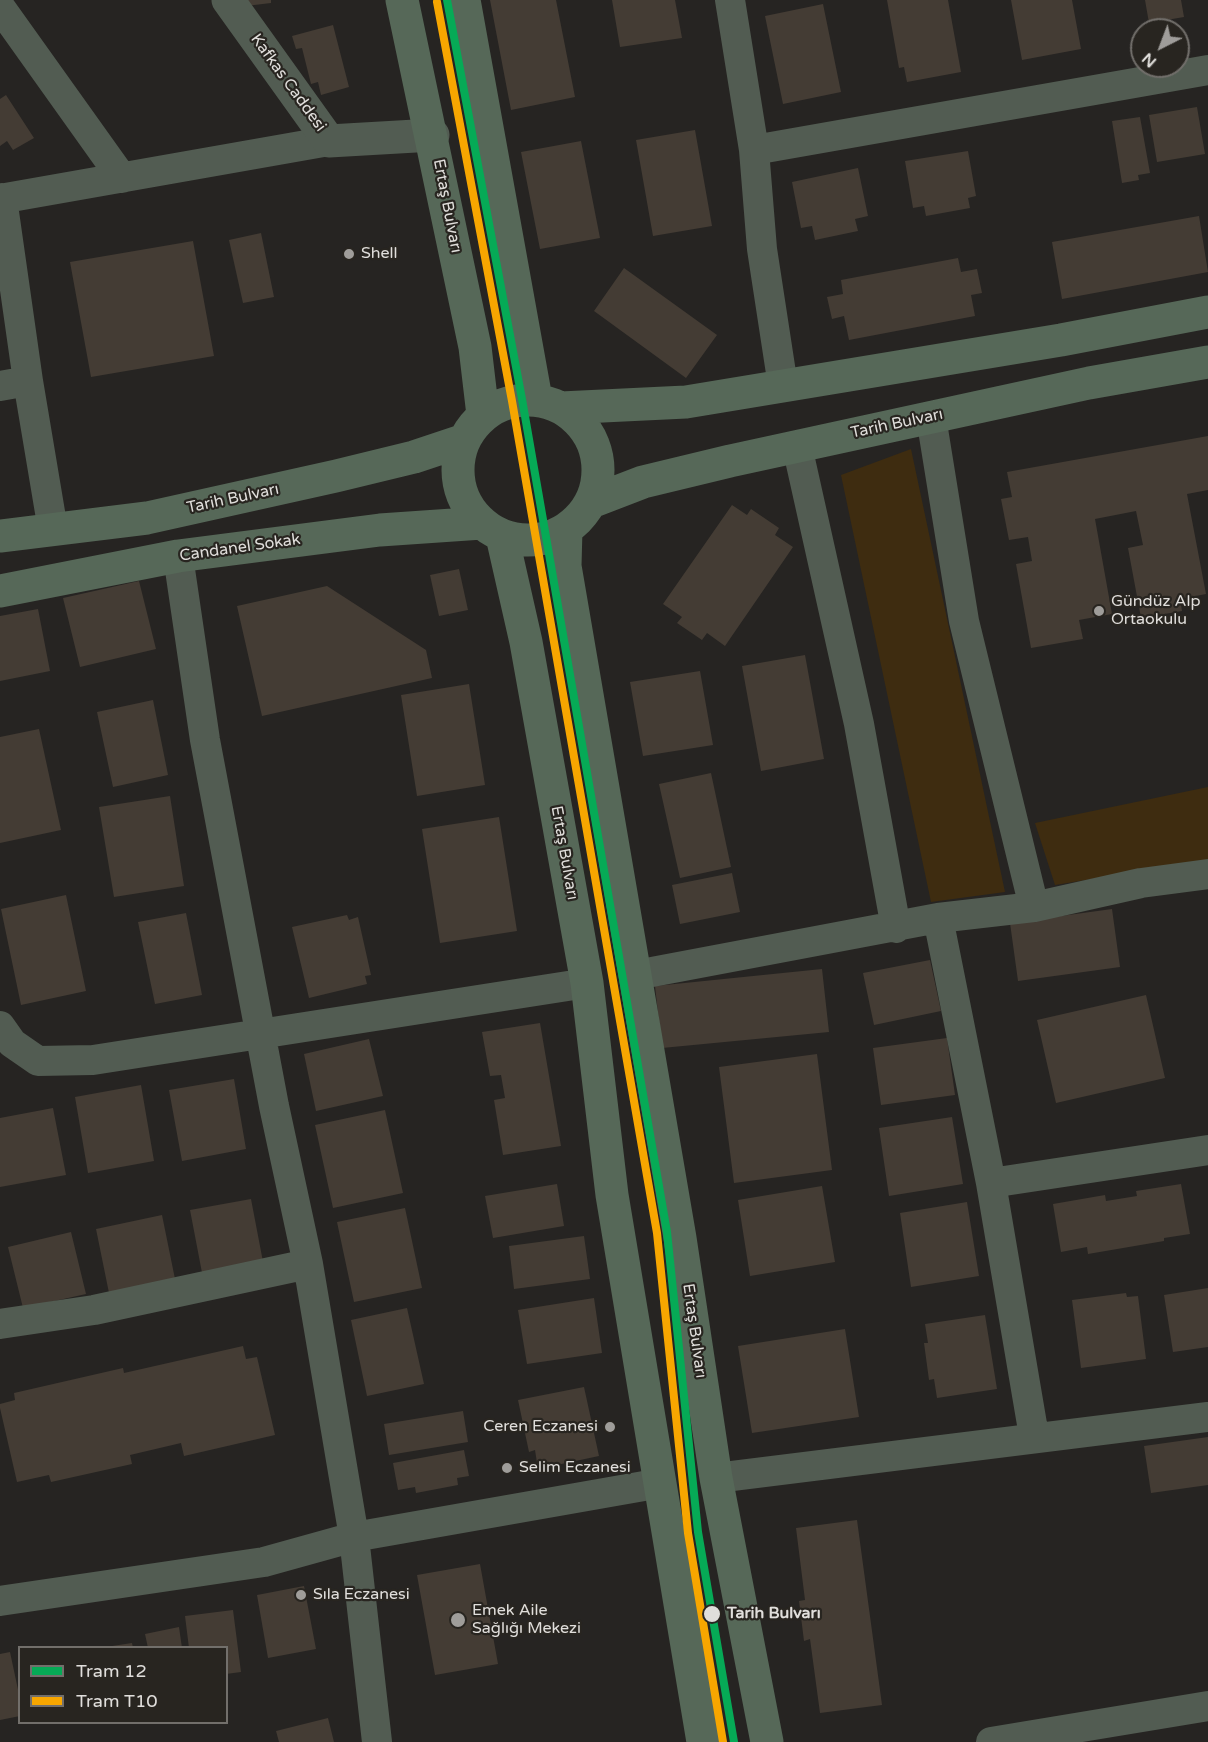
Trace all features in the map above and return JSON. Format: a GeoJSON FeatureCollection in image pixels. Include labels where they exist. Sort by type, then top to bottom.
{"type":"FeatureCollection","features":[{"type":"Feature","properties":{"kind":"main road","name":"Ertaş Bulvarı"},"geometry":{"type":"LineString","coordinates":[[402,0],[433,135],[475,347],[483,414]]}},
{"type":"Feature","properties":{"kind":"main road"},"geometry":{"type":"LineString","coordinates":[[464,0],[549,404],[582,425],[595,449],[598,476],[591,502],[580,517],[566,529],[544,538],[529,540],[492,530],[464,500],[457,471],[462,441],[483,414],[507,402],[549,404],[686,402],[1061,340],[1208,312]]}},
{"type":"Feature","properties":{"kind":"main road","name":"Tarih Bulvarı"},"geometry":{"type":"LineString","coordinates":[[591,502],[643,482],[797,446],[1089,383],[1208,362]]}},
{"type":"Feature","properties":{"kind":"main road","name":"Tarih Bulvarı"},"geometry":{"type":"LineString","coordinates":[[0,536],[158,515],[414,458],[462,441]]}},
{"type":"Feature","properties":{"kind":"main road","name":"Ertaş Bulvarı"},"geometry":{"type":"LineString","coordinates":[[566,529],[565,566],[680,1238],[716,1478],[766,1742]]}},
{"type":"Feature","properties":{"kind":"main road","name":"Candanel Sokak"},"geometry":{"type":"LineString","coordinates":[[0,591],[178,556],[380,530],[492,530]]}},
{"type":"Feature","properties":{"kind":"main road","name":"Ertaş Bulvarı"},"geometry":{"type":"LineString","coordinates":[[492,530],[526,642],[587,983],[612,1195],[703,1742]]}},
{"type":"Feature","properties":{"kind":"street","name":"Kafkas Caddesi"},"geometry":{"type":"LineString","coordinates":[[228,0],[329,141],[433,135]]}},
{"type":"Feature","properties":{"kind":"street"},"geometry":{"type":"LineString","coordinates":[[730,0],[754,150],[762,249],[783,386]]}},
{"type":"Feature","properties":{"kind":"street"},"geometry":{"type":"LineString","coordinates":[[0,7],[122,178]]}},
{"type":"Feature","properties":{"kind":"street"},"geometry":{"type":"LineString","coordinates":[[754,150],[1208,70]]}},
{"type":"Feature","properties":{"kind":"street"},"geometry":{"type":"LineString","coordinates":[[53,530],[14,383],[1,199],[329,141]]}},
{"type":"Feature","properties":{"kind":"street"},"geometry":{"type":"LineString","coordinates":[[931,417],[964,621],[1034,907]]}},
{"type":"Feature","properties":{"kind":"street"},"geometry":{"type":"LineString","coordinates":[[797,446],[859,724],[896,928]]}},
{"type":"Feature","properties":{"kind":"street"},"geometry":{"type":"LineString","coordinates":[[178,556],[205,740],[260,1033],[308,1264],[354,1537],[377,1742]]}},
{"type":"Feature","properties":{"kind":"street"},"geometry":{"type":"LineString","coordinates":[[636,975],[896,928],[939,918],[1034,907],[1141,883],[1208,874]]}},
{"type":"Feature","properties":{"kind":"street"},"geometry":{"type":"LineString","coordinates":[[939,918],[991,1183],[1035,1436]]}},
{"type":"Feature","properties":{"kind":"street"},"geometry":{"type":"LineString","coordinates":[[0,1026],[12,1043],[38,1061],[93,1060],[587,983]]}},
{"type":"Feature","properties":{"kind":"street"},"geometry":{"type":"LineString","coordinates":[[991,1183],[1208,1150]]}},
{"type":"Feature","properties":{"kind":"street"},"geometry":{"type":"LineString","coordinates":[[0,1324],[94,1310],[308,1264]]}},
{"type":"Feature","properties":{"kind":"street"},"geometry":{"type":"LineString","coordinates":[[716,1478],[1035,1436],[1208,1417]]}},
{"type":"Feature","properties":{"kind":"street"},"geometry":{"type":"LineString","coordinates":[[0,1601],[264,1562],[354,1537],[661,1483]]}},
{"type":"Feature","properties":{"kind":"street"},"geometry":{"type":"LineString","coordinates":[[991,1742],[1208,1706]]}},
{"type":"Feature","properties":{"kind":"shaded area"},"geometry":{"type":"Polygon","coordinates":[[[911,449],[1005,892],[931,902],[841,475],[911,449]]]}},
{"type":"Feature","properties":{"kind":"shaded area"},"geometry":{"type":"Polygon","coordinates":[[[1208,787],[1208,860],[1055,885],[1035,823],[1208,787]]]}},
{"type":"Feature","properties":{"kind":"building"},"geometry":{"type":"Polygon","coordinates":[[[246,0],[271,0],[271,3],[246,6],[246,0]]]}},
{"type":"Feature","properties":{"kind":"building"},"geometry":{"type":"Polygon","coordinates":[[[490,0],[556,0],[575,97],[511,110],[490,0]]]}},
{"type":"Feature","properties":{"kind":"building"},"geometry":{"type":"Polygon","coordinates":[[[612,0],[675,0],[682,38],[620,47],[612,0]]]}},
{"type":"Feature","properties":{"kind":"building"},"geometry":{"type":"Polygon","coordinates":[[[887,0],[948,0],[961,72],[907,82],[904,67],[899,68],[887,0]]]}},
{"type":"Feature","properties":{"kind":"building"},"geometry":{"type":"Polygon","coordinates":[[[1011,0],[1072,0],[1081,49],[1022,60],[1011,0]]]}},
{"type":"Feature","properties":{"kind":"building"},"geometry":{"type":"Polygon","coordinates":[[[1145,0],[1181,0],[1184,17],[1148,18],[1145,0]]]}},
{"type":"Feature","properties":{"kind":"building"},"geometry":{"type":"Polygon","coordinates":[[[823,4],[841,92],[783,104],[765,16],[823,4]]]}},
{"type":"Feature","properties":{"kind":"building"},"geometry":{"type":"Polygon","coordinates":[[[333,25],[349,87],[321,95],[318,82],[311,84],[302,48],[296,49],[292,36],[333,25]]]}},
{"type":"Feature","properties":{"kind":"building"},"geometry":{"type":"Polygon","coordinates":[[[6,95],[34,138],[13,150],[7,141],[0,146],[0,99],[6,95]]]}},
{"type":"Feature","properties":{"kind":"building"},"geometry":{"type":"Polygon","coordinates":[[[1197,107],[1205,154],[1157,162],[1149,115],[1197,107]]]}},
{"type":"Feature","properties":{"kind":"building"},"geometry":{"type":"Polygon","coordinates":[[[1140,117],[1150,173],[1138,175],[1139,180],[1122,183],[1112,121],[1140,117]]]}},
{"type":"Feature","properties":{"kind":"building"},"geometry":{"type":"Polygon","coordinates":[[[695,130],[712,226],[653,236],[636,140],[695,130]]]}},
{"type":"Feature","properties":{"kind":"building"},"geometry":{"type":"Polygon","coordinates":[[[581,141],[600,238],[540,249],[521,152],[581,141]]]}},
{"type":"Feature","properties":{"kind":"building"},"geometry":{"type":"Polygon","coordinates":[[[968,151],[976,196],[968,198],[970,208],[926,216],[924,206],[913,208],[905,161],[968,151]]]}},
{"type":"Feature","properties":{"kind":"building"},"geometry":{"type":"Polygon","coordinates":[[[858,168],[868,216],[855,219],[858,231],[815,240],[812,226],[801,228],[792,182],[858,168]]]}},
{"type":"Feature","properties":{"kind":"building"},"geometry":{"type":"Polygon","coordinates":[[[1199,216],[1208,272],[1062,299],[1052,242],[1199,216]]]}},
{"type":"Feature","properties":{"kind":"building"},"geometry":{"type":"Polygon","coordinates":[[[261,233],[274,297],[243,303],[229,240],[261,233]]]}},
{"type":"Feature","properties":{"kind":"building"},"geometry":{"type":"Polygon","coordinates":[[[193,241],[214,356],[91,377],[70,262],[193,241]]]}},
{"type":"Feature","properties":{"kind":"building"},"geometry":{"type":"Polygon","coordinates":[[[958,258],[961,272],[977,269],[982,293],[971,295],[975,316],[849,340],[844,316],[832,319],[827,297],[843,294],[841,280],[958,258]]]}},
{"type":"Feature","properties":{"kind":"building"},"geometry":{"type":"Polygon","coordinates":[[[624,268],[717,335],[686,378],[594,311],[624,268]]]}},
{"type":"Feature","properties":{"kind":"building"},"geometry":{"type":"Polygon","coordinates":[[[1208,436],[1208,490],[1187,494],[1206,594],[1180,599],[1182,611],[1141,618],[1128,548],[1143,545],[1136,511],[1095,519],[1112,614],[1079,620],[1083,639],[1031,648],[1016,564],[1032,561],[1028,537],[1009,540],[1001,499],[1012,497],[1007,472],[1208,436]]]}},
{"type":"Feature","properties":{"kind":"building"},"geometry":{"type":"Polygon","coordinates":[[[732,505],[747,515],[751,509],[779,528],[775,535],[793,547],[725,646],[707,633],[702,640],[677,623],[682,617],[663,604],[732,505]]]}},
{"type":"Feature","properties":{"kind":"building"},"geometry":{"type":"Polygon","coordinates":[[[459,569],[468,610],[439,616],[430,575],[459,569]]]}},
{"type":"Feature","properties":{"kind":"building"},"geometry":{"type":"Polygon","coordinates":[[[139,581],[156,649],[80,667],[63,598],[139,581]]]}},
{"type":"Feature","properties":{"kind":"building"},"geometry":{"type":"Polygon","coordinates":[[[327,586],[426,650],[432,678],[262,716],[237,606],[327,586]]]}},
{"type":"Feature","properties":{"kind":"building"},"geometry":{"type":"Polygon","coordinates":[[[38,609],[50,671],[0,681],[0,616],[38,609]]]}},
{"type":"Feature","properties":{"kind":"building"},"geometry":{"type":"Polygon","coordinates":[[[805,655],[824,759],[761,771],[742,666],[805,655]]]}},
{"type":"Feature","properties":{"kind":"building"},"geometry":{"type":"Polygon","coordinates":[[[700,671],[713,745],[643,756],[630,682],[700,671]]]}},
{"type":"Feature","properties":{"kind":"building"},"geometry":{"type":"Polygon","coordinates":[[[469,684],[485,785],[417,796],[401,695],[469,684]]]}},
{"type":"Feature","properties":{"kind":"building"},"geometry":{"type":"Polygon","coordinates":[[[153,700],[168,775],[113,787],[97,712],[153,700]]]}},
{"type":"Feature","properties":{"kind":"building"},"geometry":{"type":"Polygon","coordinates":[[[39,729],[61,830],[0,843],[0,737],[39,729]]]}},
{"type":"Feature","properties":{"kind":"building"},"geometry":{"type":"Polygon","coordinates":[[[711,773],[731,867],[680,878],[659,784],[711,773]]]}},
{"type":"Feature","properties":{"kind":"building"},"geometry":{"type":"Polygon","coordinates":[[[170,796],[184,886],[114,897],[99,807],[170,796]]]}},
{"type":"Feature","properties":{"kind":"building"},"geometry":{"type":"Polygon","coordinates":[[[499,817],[517,931],[440,943],[422,829],[499,817]]]}},
{"type":"Feature","properties":{"kind":"building"},"geometry":{"type":"Polygon","coordinates":[[[732,873],[740,912],[680,924],[672,885],[732,873]]]}},
{"type":"Feature","properties":{"kind":"building"},"geometry":{"type":"Polygon","coordinates":[[[66,895],[86,991],[21,1005],[1,909],[66,895]]]}},
{"type":"Feature","properties":{"kind":"building"},"geometry":{"type":"Polygon","coordinates":[[[1112,909],[1120,967],[1018,981],[1010,923],[1112,909]]]}},
{"type":"Feature","properties":{"kind":"building"},"geometry":{"type":"Polygon","coordinates":[[[186,913],[202,995],[155,1004],[138,922],[186,913]]]}},
{"type":"Feature","properties":{"kind":"building"},"geometry":{"type":"Polygon","coordinates":[[[347,915],[349,920],[358,917],[371,975],[365,976],[367,984],[309,998],[292,927],[347,915]]]}},
{"type":"Feature","properties":{"kind":"building"},"geometry":{"type":"Polygon","coordinates":[[[930,960],[941,1011],[874,1025],[863,973],[930,960]]]}},
{"type":"Feature","properties":{"kind":"building"},"geometry":{"type":"Polygon","coordinates":[[[822,969],[829,1032],[662,1048],[655,986],[822,969]]]}},
{"type":"Feature","properties":{"kind":"building"},"geometry":{"type":"Polygon","coordinates":[[[1146,995],[1165,1078],[1056,1103],[1037,1020],[1146,995]]]}},
{"type":"Feature","properties":{"kind":"building"},"geometry":{"type":"Polygon","coordinates":[[[540,1023],[561,1146],[503,1155],[494,1100],[505,1098],[501,1075],[490,1076],[482,1032],[540,1023]]]}},
{"type":"Feature","properties":{"kind":"building"},"geometry":{"type":"Polygon","coordinates":[[[947,1038],[955,1095],[881,1105],[873,1048],[947,1038]]]}},
{"type":"Feature","properties":{"kind":"building"},"geometry":{"type":"Polygon","coordinates":[[[369,1039],[383,1096],[316,1111],[304,1054],[369,1039]]]}},
{"type":"Feature","properties":{"kind":"building"},"geometry":{"type":"Polygon","coordinates":[[[817,1054],[832,1170],[734,1183],[719,1067],[817,1054]]]}},
{"type":"Feature","properties":{"kind":"building"},"geometry":{"type":"Polygon","coordinates":[[[234,1079],[246,1149],[182,1161],[169,1090],[234,1079]]]}},
{"type":"Feature","properties":{"kind":"building"},"geometry":{"type":"Polygon","coordinates":[[[141,1085],[154,1161],[88,1173],[75,1097],[141,1085]]]}},
{"type":"Feature","properties":{"kind":"building"},"geometry":{"type":"Polygon","coordinates":[[[53,1108],[66,1175],[0,1187],[0,1118],[53,1108]]]}},
{"type":"Feature","properties":{"kind":"building"},"geometry":{"type":"Polygon","coordinates":[[[385,1110],[403,1193],[333,1208],[315,1125],[385,1110]]]}},
{"type":"Feature","properties":{"kind":"building"},"geometry":{"type":"Polygon","coordinates":[[[952,1117],[963,1184],[889,1196],[879,1128],[952,1117]]]}},
{"type":"Feature","properties":{"kind":"building"},"geometry":{"type":"Polygon","coordinates":[[[557,1184],[564,1226],[493,1238],[485,1196],[557,1184]]]}},
{"type":"Feature","properties":{"kind":"building"},"geometry":{"type":"Polygon","coordinates":[[[1181,1184],[1190,1234],[1164,1238],[1164,1241],[1088,1254],[1087,1247],[1061,1252],[1053,1204],[1105,1195],[1106,1201],[1137,1196],[1136,1191],[1181,1184]]]}},
{"type":"Feature","properties":{"kind":"building"},"geometry":{"type":"Polygon","coordinates":[[[822,1186],[835,1262],[750,1276],[738,1200],[822,1186]]]}},
{"type":"Feature","properties":{"kind":"building"},"geometry":{"type":"Polygon","coordinates":[[[251,1199],[264,1267],[203,1278],[190,1210],[251,1199]]]}},
{"type":"Feature","properties":{"kind":"building"},"geometry":{"type":"Polygon","coordinates":[[[967,1202],[979,1276],[911,1287],[900,1213],[967,1202]]]}},
{"type":"Feature","properties":{"kind":"building"},"geometry":{"type":"Polygon","coordinates":[[[405,1208],[422,1288],[354,1302],[337,1222],[405,1208]]]}},
{"type":"Feature","properties":{"kind":"building"},"geometry":{"type":"Polygon","coordinates":[[[162,1215],[175,1279],[109,1293],[96,1229],[162,1215]]]}},
{"type":"Feature","properties":{"kind":"building"},"geometry":{"type":"Polygon","coordinates":[[[71,1232],[86,1294],[23,1308],[8,1247],[71,1232]]]}},
{"type":"Feature","properties":{"kind":"building"},"geometry":{"type":"Polygon","coordinates":[[[584,1236],[590,1279],[514,1289],[509,1246],[584,1236]]]}},
{"type":"Feature","properties":{"kind":"building"},"geometry":{"type":"Polygon","coordinates":[[[1208,1288],[1208,1347],[1173,1352],[1164,1295],[1208,1288]]]}},
{"type":"Feature","properties":{"kind":"building"},"geometry":{"type":"Polygon","coordinates":[[[1126,1293],[1127,1297],[1138,1296],[1146,1359],[1081,1368],[1072,1300],[1126,1293]]]}},
{"type":"Feature","properties":{"kind":"building"},"geometry":{"type":"Polygon","coordinates":[[[594,1298],[602,1353],[527,1364],[518,1310],[594,1298]]]}},
{"type":"Feature","properties":{"kind":"building"},"geometry":{"type":"Polygon","coordinates":[[[407,1308],[424,1384],[367,1396],[351,1320],[407,1308]]]}},
{"type":"Feature","properties":{"kind":"building"},"geometry":{"type":"Polygon","coordinates":[[[985,1315],[997,1389],[937,1398],[934,1379],[929,1380],[924,1343],[928,1343],[925,1324],[985,1315]]]}},
{"type":"Feature","properties":{"kind":"building"},"geometry":{"type":"Polygon","coordinates":[[[845,1329],[859,1417],[752,1433],[738,1346],[845,1329]]]}},
{"type":"Feature","properties":{"kind":"building"},"geometry":{"type":"Polygon","coordinates":[[[243,1346],[246,1359],[257,1357],[275,1435],[184,1456],[181,1443],[130,1455],[132,1464],[51,1482],[49,1475],[17,1482],[0,1408],[0,1404],[15,1400],[14,1393],[123,1368],[124,1373],[243,1346]]]}},
{"type":"Feature","properties":{"kind":"building"},"geometry":{"type":"Polygon","coordinates":[[[584,1387],[599,1456],[538,1469],[535,1450],[529,1452],[518,1400],[584,1387]]]}},
{"type":"Feature","properties":{"kind":"building"},"geometry":{"type":"Polygon","coordinates":[[[463,1411],[468,1442],[389,1455],[384,1424],[463,1411]]]}},
{"type":"Feature","properties":{"kind":"building"},"geometry":{"type":"Polygon","coordinates":[[[1208,1437],[1208,1485],[1151,1493],[1144,1446],[1208,1437]]]}},
{"type":"Feature","properties":{"kind":"building"},"geometry":{"type":"Polygon","coordinates":[[[464,1450],[469,1476],[457,1478],[458,1485],[416,1493],[415,1487],[398,1490],[393,1463],[464,1450]]]}},
{"type":"Feature","properties":{"kind":"building"},"geometry":{"type":"Polygon","coordinates":[[[857,1520],[882,1705],[820,1713],[810,1639],[804,1641],[799,1601],[805,1600],[796,1528],[857,1520]]]}},
{"type":"Feature","properties":{"kind":"building","name":"Emek Aile Sağlığı Mekezi"},"geometry":{"type":"Polygon","coordinates":[[[480,1564],[498,1664],[435,1675],[417,1575],[480,1564]]]}},
{"type":"Feature","properties":{"kind":"building"},"geometry":{"type":"Polygon","coordinates":[[[304,1586],[316,1649],[268,1658],[257,1595],[304,1586]]]}},
{"type":"Feature","properties":{"kind":"building"},"geometry":{"type":"Polygon","coordinates":[[[233,1610],[241,1672],[228,1674],[228,1646],[189,1646],[185,1616],[233,1610]]]}},
{"type":"Feature","properties":{"kind":"building"},"geometry":{"type":"Polygon","coordinates":[[[179,1627],[182,1646],[148,1646],[145,1634],[179,1627]]]}},
{"type":"Feature","properties":{"kind":"building"},"geometry":{"type":"Polygon","coordinates":[[[132,1643],[133,1646],[112,1646],[132,1643]]]}},
{"type":"Feature","properties":{"kind":"building"},"geometry":{"type":"Polygon","coordinates":[[[10,1652],[18,1690],[18,1716],[0,1720],[0,1654],[10,1652]]]}},
{"type":"Feature","properties":{"kind":"building"},"geometry":{"type":"Polygon","coordinates":[[[328,1718],[334,1742],[279,1742],[276,1731],[328,1718]]]}},
{"type":"Feature","properties":{"kind":"tram line","name":"12"},"geometry":{"type":"LineString","coordinates":[[447,0],[522,399],[667,1232],[698,1532],[734,1742]]}},
{"type":"Feature","properties":{"kind":"tram line","name":"T10"},"geometry":{"type":"LineString","coordinates":[[437,2],[512,401],[657,1233],[688,1533],[723,1742]]}},
{"type":"Feature","properties":{"kind":"place","name":"Shell"},"geometry":{"type":"Point","coordinates":[349,254]}},
{"type":"Feature","properties":{"kind":"place","name":"Gündüz Alp Ortaokulu"},"geometry":{"type":"Point","coordinates":[1099,611]}},
{"type":"Feature","properties":{"kind":"place","name":"Ceren Eczanesi"},"geometry":{"type":"Point","coordinates":[610,1427]}},
{"type":"Feature","properties":{"kind":"place","name":"Selim Eczanesi"},"geometry":{"type":"Point","coordinates":[507,1468]}},
{"type":"Feature","properties":{"kind":"place","name":"Sıla Eczanesi"},"geometry":{"type":"Point","coordinates":[301,1595]}},
{"type":"Feature","properties":{"kind":"place","name":"Tarih Bulvarı"},"geometry":{"type":"Point","coordinates":[712,1614]}},
{"type":"Feature","properties":{"kind":"place","name":"Emek Aile Sağlığı Mekezi"},"geometry":{"type":"Point","coordinates":[458,1620]}}]}
